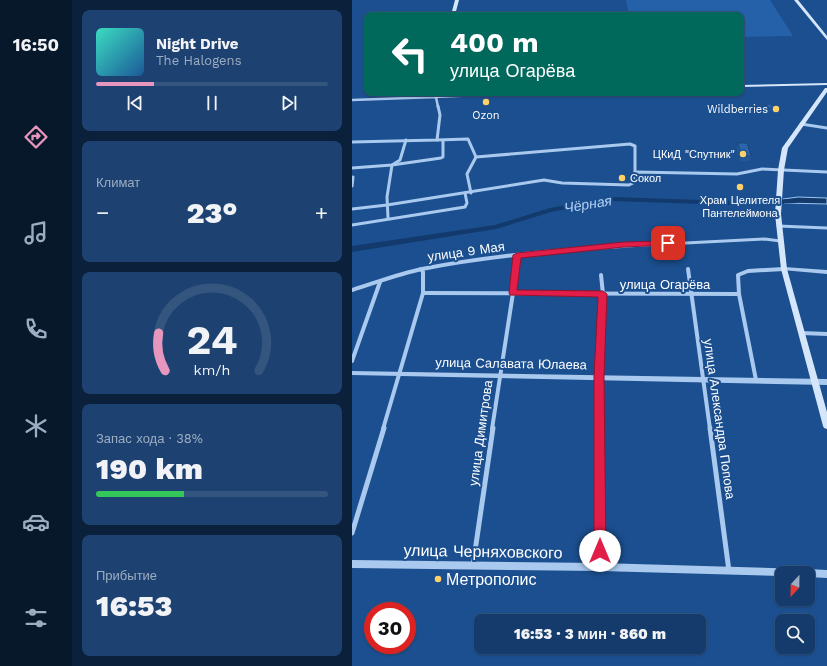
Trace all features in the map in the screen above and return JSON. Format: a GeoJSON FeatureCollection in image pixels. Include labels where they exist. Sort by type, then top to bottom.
{"type":"FeatureCollection","features":[{"type":"Feature","properties":{"kind":"main road"},"geometry":{"type":"LineString","coordinates":[[454,12],[457,0]]}},
{"type":"Feature","properties":{"kind":"main road"},"geometry":{"type":"LineString","coordinates":[[796,0],[827,39]]}},
{"type":"Feature","properties":{"kind":"main road"},"geometry":{"type":"LineString","coordinates":[[744,86],[827,84]]}},
{"type":"Feature","properties":{"kind":"main road"},"geometry":{"type":"LineString","coordinates":[[827,89],[785,148],[780,170],[778,214],[778,226],[784,269],[827,426]]}},
{"type":"Feature","properties":{"kind":"street"},"geometry":{"type":"LineString","coordinates":[[352,100],[419,96]]}},
{"type":"Feature","properties":{"kind":"street"},"geometry":{"type":"LineString","coordinates":[[436,96],[440,116],[437,140]]}},
{"type":"Feature","properties":{"kind":"street"},"geometry":{"type":"LineString","coordinates":[[801,124],[827,128]]}},
{"type":"Feature","properties":{"kind":"street"},"geometry":{"type":"LineString","coordinates":[[352,142],[406,140],[437,140],[443,142],[461,141],[468,138],[476,157]]}},
{"type":"Feature","properties":{"kind":"street"},"geometry":{"type":"LineString","coordinates":[[392,165],[400,160],[406,140]]}},
{"type":"Feature","properties":{"kind":"street"},"geometry":{"type":"LineString","coordinates":[[352,168],[392,165],[443,157],[443,142]]}},
{"type":"Feature","properties":{"kind":"street"},"geometry":{"type":"LineString","coordinates":[[352,208],[387,206],[540,181],[629,185],[633,183],[635,172],[635,146],[630,144],[476,157]]}},
{"type":"Feature","properties":{"kind":"street"},"geometry":{"type":"LineString","coordinates":[[471,193],[467,171],[476,157]]}},
{"type":"Feature","properties":{"kind":"street"},"geometry":{"type":"LineString","coordinates":[[400,160],[409,162]]}},
{"type":"Feature","properties":{"kind":"street"},"geometry":{"type":"LineString","coordinates":[[388,218],[387,206],[392,165]]}},
{"type":"Feature","properties":{"kind":"street"},"geometry":{"type":"LineString","coordinates":[[635,172],[737,174],[762,169],[827,172]]}},
{"type":"Feature","properties":{"kind":"street"},"geometry":{"type":"LineString","coordinates":[[352,186],[353,177]]}},
{"type":"Feature","properties":{"kind":"street"},"geometry":{"type":"LineString","coordinates":[[352,226],[388,218],[465,206],[467,203],[466,194]]}},
{"type":"Feature","properties":{"kind":"street"},"geometry":{"type":"LineString","coordinates":[[778,226],[827,228]]}},
{"type":"Feature","properties":{"kind":"street","name":"улица 9 Мая"},"geometry":{"type":"LineString","coordinates":[[352,290],[422,269],[517,255],[624,245],[754,240],[780,241]]}},
{"type":"Feature","properties":{"kind":"street","name":"улица Димитрова"},"geometry":{"type":"LineString","coordinates":[[472,566],[513,293],[517,255]]}},
{"type":"Feature","properties":{"kind":"street"},"geometry":{"type":"LineString","coordinates":[[352,533],[423,293],[422,269]]}},
{"type":"Feature","properties":{"kind":"street","name":"улица Александра Попова"},"geometry":{"type":"LineString","coordinates":[[688,269],[729,571]]}},
{"type":"Feature","properties":{"kind":"street"},"geometry":{"type":"LineString","coordinates":[[756,380],[739,294],[738,275],[748,271],[784,269],[827,272]]}},
{"type":"Feature","properties":{"kind":"street"},"geometry":{"type":"LineString","coordinates":[[600,567],[599,376],[603,294],[601,275]]}},
{"type":"Feature","properties":{"kind":"street"},"geometry":{"type":"LineString","coordinates":[[352,361],[380,282]]}},
{"type":"Feature","properties":{"kind":"street","name":"улица Огарёва"},"geometry":{"type":"LineString","coordinates":[[423,293],[739,294]]}},
{"type":"Feature","properties":{"kind":"street"},"geometry":{"type":"LineString","coordinates":[[801,333],[827,334]]}},
{"type":"Feature","properties":{"kind":"street","name":"улица Салавата Юлаева"},"geometry":{"type":"LineString","coordinates":[[352,373],[599,376],[827,382]]}},
{"type":"Feature","properties":{"kind":"street","name":"улица Черняховского"},"geometry":{"type":"LineString","coordinates":[[352,564],[600,567],[775,572]]}},
{"type":"Feature","properties":{"kind":"street"},"geometry":{"type":"LineString","coordinates":[[815,573],[827,574]]}},
{"type":"Feature","properties":{"kind":"shaded area"},"geometry":{"type":"Polygon","coordinates":[[[626,0],[770,0],[793,36],[744,37],[744,12],[628,12],[626,0]]]}},
{"type":"Feature","properties":{"kind":"shaded area"},"geometry":{"type":"Polygon","coordinates":[[[798,197],[827,198],[827,204],[784,203],[783,199],[798,197]]]}},
{"type":"Feature","properties":{"kind":"building"},"geometry":{"type":"Polygon","coordinates":[[[766,104],[771,104],[773,108],[768,108],[766,104]]]}},
{"type":"Feature","properties":{"kind":"building"},"geometry":{"type":"Polygon","coordinates":[[[738,143],[747,143],[751,156],[741,156],[738,143]]]}},
{"type":"Feature","properties":{"kind":"waterway","name":"Чёрная"},"geometry":{"type":"LineString","coordinates":[[352,249],[496,227],[550,210],[612,199],[732,203],[796,201]]}},
{"type":"Feature","properties":{"kind":"place","name":"Ozon"},"geometry":{"type":"Point","coordinates":[486,102]}},
{"type":"Feature","properties":{"kind":"place","name":"Wildberries"},"geometry":{"type":"Point","coordinates":[776,109]}},
{"type":"Feature","properties":{"kind":"place","name":"ЦКиД \"Спутник\""},"geometry":{"type":"Point","coordinates":[743,154]}},
{"type":"Feature","properties":{"kind":"place","name":"Сокол"},"geometry":{"type":"Point","coordinates":[622,178]}},
{"type":"Feature","properties":{"kind":"place","name":"Храм Целителя Пантелеймона"},"geometry":{"type":"Point","coordinates":[740,187]}},
{"type":"Feature","properties":{"kind":"place","name":"Метрополис"},"geometry":{"type":"Point","coordinates":[438,579]}},
{"type":"Feature","properties":{"kind":"route"},"geometry":{"type":"LineString","coordinates":[[600,551],[599,376],[603,294],[513,293],[517,255],[624,245],[668,243]]}}]}
